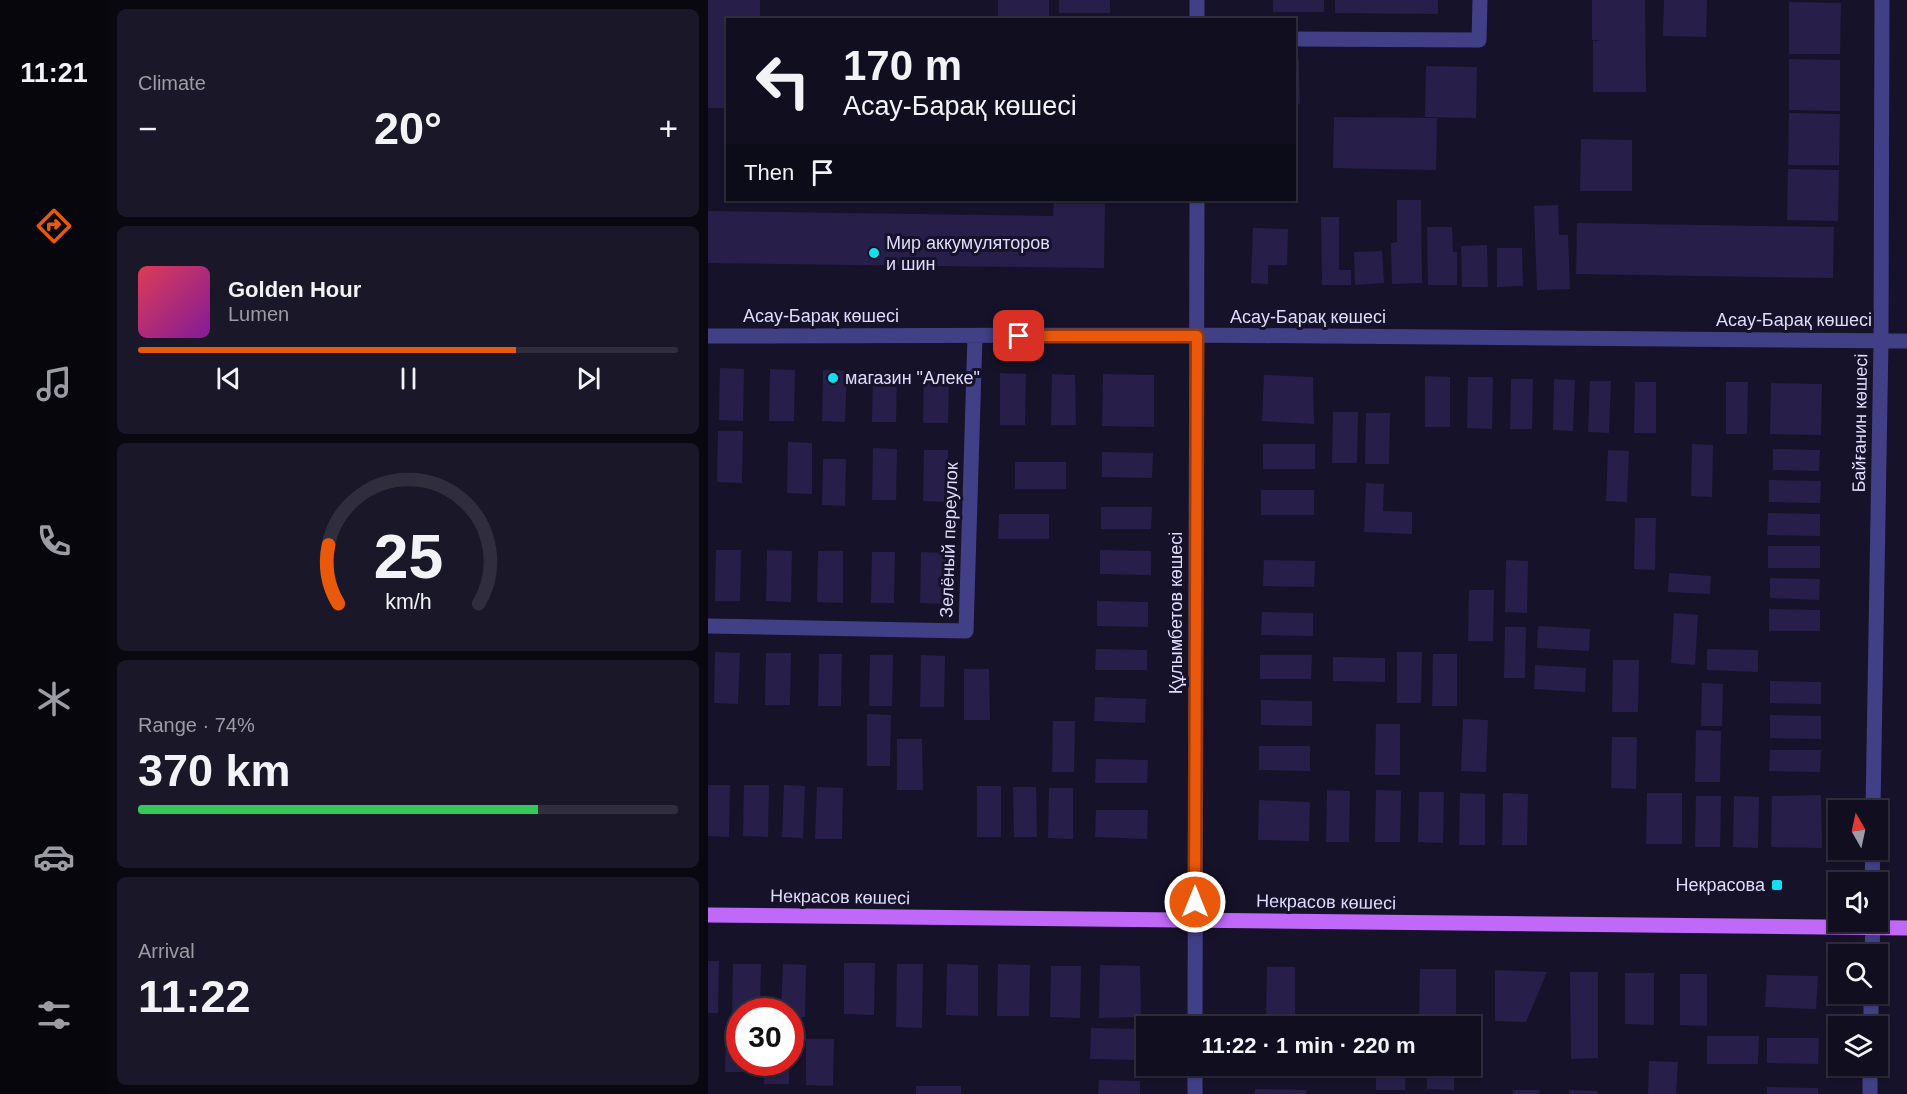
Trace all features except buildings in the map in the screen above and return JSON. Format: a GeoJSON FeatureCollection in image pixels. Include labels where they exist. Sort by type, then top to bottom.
{"type":"FeatureCollection","features":[{"type":"Feature","properties":{"kind":"main road","name":"Некрасов көшесі"},"geometry":{"type":"LineString","coordinates":[[708,915],[1828,924]]}},
{"type":"Feature","properties":{"kind":"main road","name":"Некрасов көшесі"},"geometry":{"type":"LineString","coordinates":[[1888,926],[1907,928]]}},
{"type":"Feature","properties":{"kind":"street"},"geometry":{"type":"LineString","coordinates":[[1197,0],[1197,18]]}},
{"type":"Feature","properties":{"kind":"street"},"geometry":{"type":"LineString","coordinates":[[1296,39],[1479,40],[1480,0]]}},
{"type":"Feature","properties":{"kind":"street","name":"Байғанин көшесі"},"geometry":{"type":"LineString","coordinates":[[1873,800],[1881,340],[1882,0]]}},
{"type":"Feature","properties":{"kind":"street","name":"Құлымбетов көшесі"},"geometry":{"type":"LineString","coordinates":[[1195,1016],[1197,201]]}},
{"type":"Feature","properties":{"kind":"street","name":"Асау-Барақ көшесі"},"geometry":{"type":"LineString","coordinates":[[708,336],[1197,336],[1907,341]]}},
{"type":"Feature","properties":{"kind":"street","name":"Зелёный переулок"},"geometry":{"type":"LineString","coordinates":[[708,626],[966,631],[975,336]]}},
{"type":"Feature","properties":{"kind":"street"},"geometry":{"type":"LineString","coordinates":[[1195,1076],[1195,1094]]}},
{"type":"Feature","properties":{"kind":"street"},"geometry":{"type":"LineString","coordinates":[[1870,1076],[1870,1094]]}},
{"type":"Feature","properties":{"kind":"place","name":"Мир аккумуляторов и шин"},"geometry":{"type":"Point","coordinates":[874,253]}},
{"type":"Feature","properties":{"kind":"place","name":"магазин \"Алеке\""},"geometry":{"type":"Point","coordinates":[833,378]}},
{"type":"Feature","properties":{"kind":"place","name":"Некрасова"},"geometry":{"type":"Point","coordinates":[1777,885]}},
{"type":"Feature","properties":{"kind":"route"},"geometry":{"type":"LineString","coordinates":[[1019,336],[1197,336],[1195,902]]}}]}
